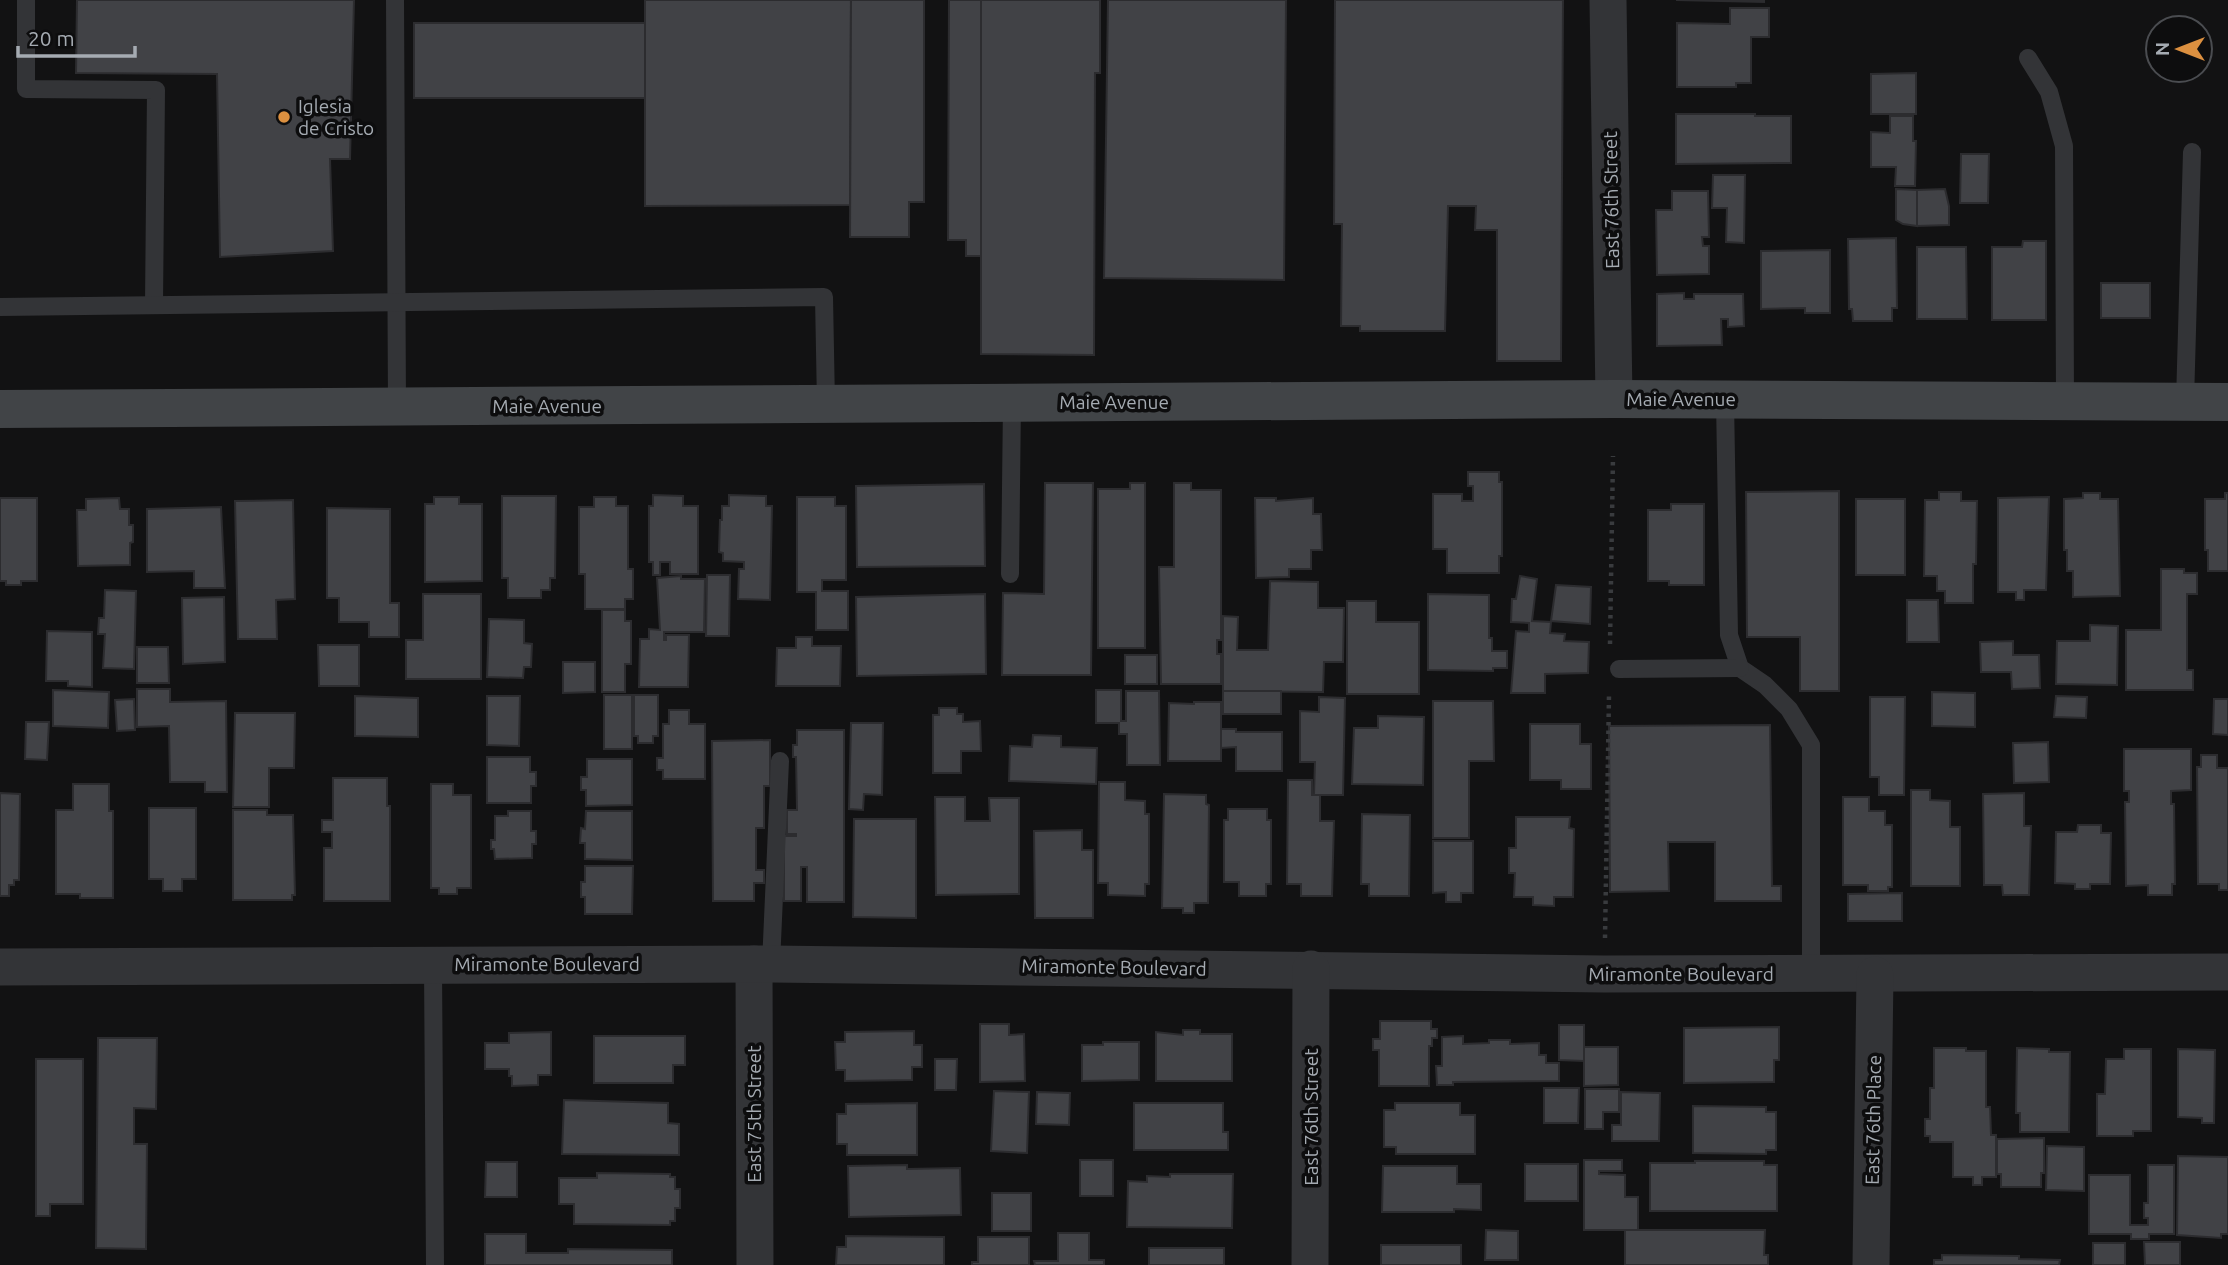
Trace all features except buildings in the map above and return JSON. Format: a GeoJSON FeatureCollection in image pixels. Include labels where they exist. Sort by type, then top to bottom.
{"type":"FeatureCollection","features":[{"type":"Feature","properties":{"kind":"street","name":"East 76th Street"},"geometry":{"type":"LineString","coordinates":[[1608,0],[1614,399]]}},
{"type":"Feature","properties":{"kind":"street","name":"Maie Avenue"},"geometry":{"type":"LineString","coordinates":[[0,409],[1614,399],[2228,402]]}},
{"type":"Feature","properties":{"kind":"street","name":"Miramonte Boulevard"},"geometry":{"type":"LineString","coordinates":[[0,967],[763,964],[1604,974],[2228,972]]}},
{"type":"Feature","properties":{"kind":"street","name":"East 75th Street"},"geometry":{"type":"LineString","coordinates":[[755,1265],[763,964]]}},
{"type":"Feature","properties":{"kind":"street","name":"East 76th Street"},"geometry":{"type":"LineString","coordinates":[[1310,1265],[1311,969]]}},
{"type":"Feature","properties":{"kind":"street","name":"East 76th Place"},"geometry":{"type":"LineString","coordinates":[[1871,1265],[1875,975]]}},
{"type":"Feature","properties":{"kind":"lane"},"geometry":{"type":"LineString","coordinates":[[26,0],[26,89],[156,90],[154,305]]}},
{"type":"Feature","properties":{"kind":"lane"},"geometry":{"type":"LineString","coordinates":[[395,0],[397,407]]}},
{"type":"Feature","properties":{"kind":"lane"},"geometry":{"type":"LineString","coordinates":[[2028,58],[2049,92],[2064,146],[2065,401]]}},
{"type":"Feature","properties":{"kind":"lane"},"geometry":{"type":"LineString","coordinates":[[2185,402],[2192,152]]}},
{"type":"Feature","properties":{"kind":"lane"},"geometry":{"type":"LineString","coordinates":[[0,307],[824,297],[826,404]]}},
{"type":"Feature","properties":{"kind":"lane"},"geometry":{"type":"LineString","coordinates":[[1725,400],[1728,635],[1740,668]]}},
{"type":"Feature","properties":{"kind":"lane"},"geometry":{"type":"LineString","coordinates":[[1010,574],[1012,402]]}},
{"type":"Feature","properties":{"kind":"lane"},"geometry":{"type":"LineString","coordinates":[[1619,669],[1740,668],[1765,685],[1789,709],[1811,745],[1811,974]]}},
{"type":"Feature","properties":{"kind":"lane"},"geometry":{"type":"LineString","coordinates":[[763,964],[780,761]]}},
{"type":"Feature","properties":{"kind":"lane"},"geometry":{"type":"LineString","coordinates":[[433,965],[435,1265]]}},
{"type":"Feature","properties":{"kind":"path"},"geometry":{"type":"LineString","coordinates":[[1610,652],[1613,456]]}},
{"type":"Feature","properties":{"kind":"path"},"geometry":{"type":"LineString","coordinates":[[1604,974],[1609,694]]}},
{"type":"Feature","properties":{"kind":"place","name":"Iglesia de Cristo"},"geometry":{"type":"Point","coordinates":[284,117]}}]}
